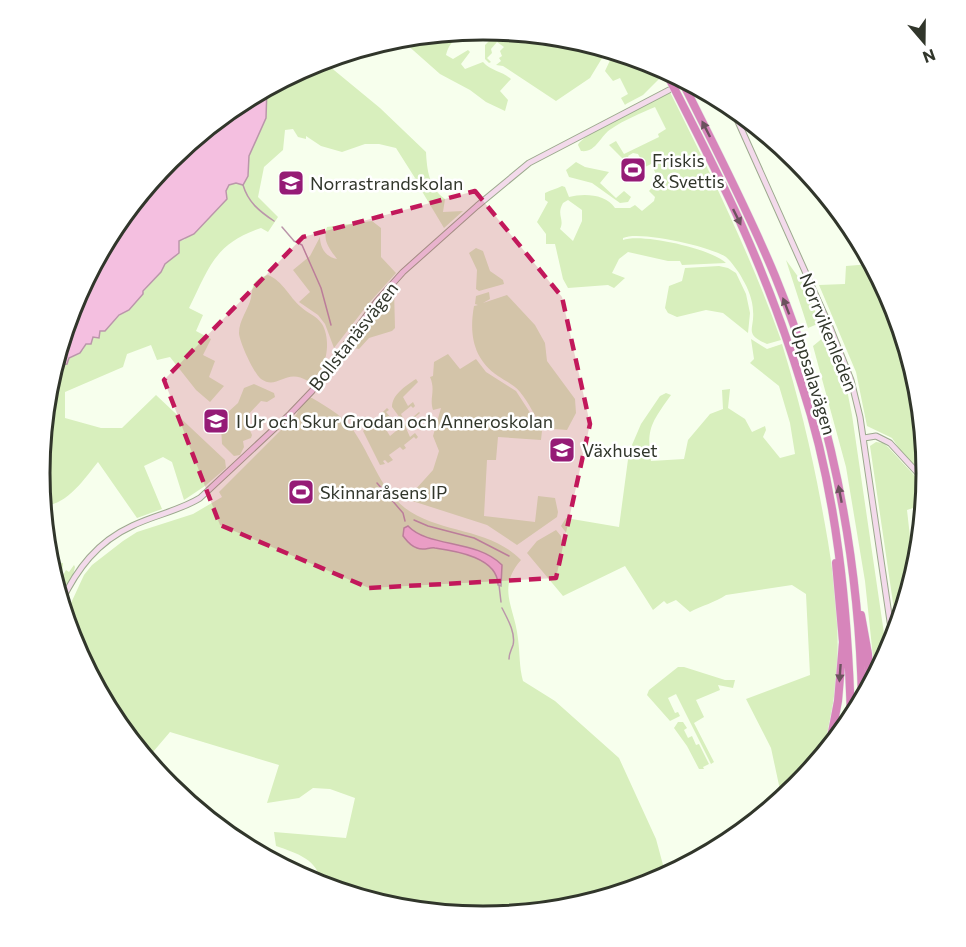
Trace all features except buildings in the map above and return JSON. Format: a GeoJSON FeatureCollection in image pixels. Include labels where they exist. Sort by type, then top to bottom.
{"type":"FeatureCollection","features":[{"type":"Feature","properties":{"kind":"highway","name":"Uppsalavägen"},"geometry":{"type":"LineString","coordinates":[[672,83],[745,232],[803,387],[824,469],[843,582],[850,702]]}},
{"type":"Feature","properties":{"kind":"highway","name":"Uppsalavägen"},"geometry":{"type":"LineString","coordinates":[[687,92],[753,225],[790,316],[812,381],[830,445],[850,551],[861,654],[862,683]]}},
{"type":"Feature","properties":{"kind":"highway"},"geometry":{"type":"LineString","coordinates":[[831,510],[843,642],[838,701],[832,730]]}},
{"type":"Feature","properties":{"kind":"highway"},"geometry":{"type":"LineString","coordinates":[[850,551],[869,669]]}},
{"type":"Feature","properties":{"kind":"street","name":"Bollstanäsvägen"},"geometry":{"type":"LineString","coordinates":[[66,591],[74,576],[97,548],[131,526],[200,498],[267,436],[312,391],[374,306],[397,279],[477,206],[529,163],[669,90]]}},
{"type":"Feature","properties":{"kind":"street","name":"Norrvikenleden"},"geometry":{"type":"LineString","coordinates":[[739,124],[842,355],[856,395],[890,621]]}},
{"type":"Feature","properties":{"kind":"street"},"geometry":{"type":"LineString","coordinates":[[864,438],[876,436],[890,443],[916,471]]}},
{"type":"Feature","properties":{"kind":"highlighted area"},"geometry":{"type":"Polygon","coordinates":[[[475,191],[562,297],[590,424],[556,578],[369,588],[220,525],[164,380],[303,237],[475,191]]]}},
{"type":"Feature","properties":{"kind":"green space"},"geometry":{"type":"Polygon","coordinates":[[[490,40],[540,44],[603,57],[590,78],[556,101],[503,66],[496,65],[501,61],[500,51],[504,47],[497,42],[487,58],[491,62],[489,63],[485,59],[485,45],[490,40]]]}},
{"type":"Feature","properties":{"kind":"green space"},"geometry":{"type":"Polygon","coordinates":[[[453,41],[446,55],[453,59],[468,50],[470,52],[461,64],[465,69],[483,62],[504,74],[511,79],[500,91],[508,100],[505,111],[486,102],[470,90],[440,74],[410,47],[453,41]]]}},
{"type":"Feature","properties":{"kind":"green space"},"geometry":{"type":"Polygon","coordinates":[[[610,60],[660,78],[643,95],[625,105],[621,98],[628,94],[620,78],[613,81],[605,71],[610,60]]]}},
{"type":"Feature","properties":{"kind":"green space"},"geometry":{"type":"Polygon","coordinates":[[[331,68],[380,108],[426,152],[432,184],[445,199],[443,212],[463,211],[444,228],[417,183],[408,186],[407,182],[415,178],[396,148],[365,144],[342,152],[321,146],[306,136],[306,139],[298,137],[293,129],[285,130],[283,150],[264,167],[258,197],[278,217],[268,232],[261,228],[245,234],[223,250],[208,269],[189,308],[203,315],[196,331],[211,339],[203,355],[215,361],[209,377],[224,386],[210,402],[196,390],[170,357],[157,360],[151,345],[127,354],[123,367],[65,392],[65,418],[101,428],[122,428],[156,395],[225,460],[226,468],[184,500],[172,462],[163,457],[144,466],[162,509],[137,518],[98,462],[74,490],[51,504],[51,445],[58,389],[64,365],[68,363],[69,358],[83,350],[86,344],[92,342],[93,337],[125,312],[161,272],[178,247],[179,241],[184,240],[227,199],[226,191],[229,185],[236,183],[243,185],[248,175],[249,156],[266,118],[267,99],[331,68]]]}},
{"type":"Feature","properties":{"kind":"green space"},"geometry":{"type":"Polygon","coordinates":[[[670,92],[743,245],[781,340],[767,344],[755,337],[752,330],[753,307],[747,287],[726,257],[718,253],[691,244],[631,236],[623,240],[632,238],[676,244],[707,253],[726,263],[682,265],[680,261],[668,261],[628,252],[619,259],[612,273],[625,278],[614,288],[608,285],[568,288],[563,279],[555,244],[546,244],[546,234],[537,222],[548,202],[545,200],[545,193],[562,186],[565,187],[569,197],[581,195],[600,197],[615,208],[630,208],[635,205],[642,211],[654,201],[655,197],[649,191],[659,180],[651,164],[645,167],[638,154],[633,153],[628,156],[631,162],[625,164],[609,145],[616,141],[624,154],[659,137],[658,134],[666,129],[655,107],[611,129],[594,147],[586,151],[581,151],[578,145],[605,125],[670,92]],[[568,200],[561,207],[560,229],[573,241],[582,221],[582,210],[568,200]]]}},
{"type":"Feature","properties":{"kind":"green space"},"geometry":{"type":"Polygon","coordinates":[[[576,162],[585,167],[609,172],[600,183],[616,198],[624,191],[631,197],[628,202],[620,203],[592,183],[569,177],[566,170],[576,162]]]}},
{"type":"Feature","properties":{"kind":"green space"},"geometry":{"type":"Polygon","coordinates":[[[372,221],[381,228],[381,257],[396,273],[334,348],[325,324],[318,315],[299,302],[310,292],[293,270],[310,256],[320,237],[324,251],[337,259],[326,241],[327,227],[372,221]]]}},
{"type":"Feature","properties":{"kind":"green space"},"geometry":{"type":"Polygon","coordinates":[[[476,248],[483,251],[490,271],[503,280],[504,284],[479,291],[476,289],[477,270],[469,253],[476,248]]]}},
{"type":"Feature","properties":{"kind":"green space"},"geometry":{"type":"Polygon","coordinates":[[[786,260],[804,285],[820,323],[808,328],[786,260]]]}},
{"type":"Feature","properties":{"kind":"green space"},"geometry":{"type":"Polygon","coordinates":[[[862,265],[893,334],[908,389],[916,468],[892,438],[867,426],[856,372],[819,285],[845,284],[846,266],[862,265]]]}},
{"type":"Feature","properties":{"kind":"green space"},"geometry":{"type":"Polygon","coordinates":[[[719,266],[736,273],[746,294],[750,313],[748,333],[723,313],[706,310],[677,317],[668,313],[665,308],[669,286],[682,281],[685,268],[719,266]]]}},
{"type":"Feature","properties":{"kind":"green space"},"geometry":{"type":"Polygon","coordinates":[[[268,275],[278,281],[297,303],[317,319],[325,331],[327,347],[323,365],[320,372],[308,381],[293,376],[272,382],[261,379],[241,343],[239,328],[250,302],[254,285],[256,281],[268,275]]]}},
{"type":"Feature","properties":{"kind":"green space"},"geometry":{"type":"Polygon","coordinates":[[[394,289],[395,328],[369,338],[359,349],[354,348],[351,344],[374,310],[394,289]]]}},
{"type":"Feature","properties":{"kind":"green space"},"geometry":{"type":"Polygon","coordinates":[[[489,292],[490,299],[483,303],[507,295],[535,325],[545,343],[547,361],[575,399],[576,413],[567,430],[542,428],[518,390],[490,369],[478,354],[472,326],[474,306],[478,305],[475,304],[476,296],[489,292]]]}},
{"type":"Feature","properties":{"kind":"green space"},"geometry":{"type":"Polygon","coordinates":[[[824,337],[829,340],[845,380],[852,415],[884,636],[873,660],[865,581],[846,467],[813,346],[824,337]]]}},
{"type":"Feature","properties":{"kind":"green space"},"geometry":{"type":"Polygon","coordinates":[[[751,339],[767,349],[782,344],[799,403],[817,483],[831,558],[837,613],[837,669],[826,738],[780,788],[771,748],[746,699],[810,675],[806,594],[792,585],[726,595],[690,612],[676,600],[667,604],[664,601],[653,610],[625,566],[563,596],[527,553],[537,541],[556,530],[561,540],[568,535],[561,526],[566,518],[619,527],[629,452],[641,424],[660,396],[666,393],[671,395],[655,419],[650,433],[651,461],[684,459],[688,440],[710,414],[723,409],[722,390],[730,389],[728,408],[745,419],[752,432],[765,426],[763,437],[780,458],[795,454],[790,423],[779,386],[750,363],[754,359],[751,339]]]}},
{"type":"Feature","properties":{"kind":"green space"},"geometry":{"type":"Polygon","coordinates":[[[448,354],[460,369],[476,359],[486,372],[516,391],[542,431],[541,440],[498,437],[496,460],[487,460],[484,516],[535,522],[538,496],[555,498],[557,517],[517,545],[487,525],[403,498],[415,490],[433,470],[439,451],[433,436],[441,408],[433,410],[430,377],[433,376],[434,362],[448,354]]]}},
{"type":"Feature","properties":{"kind":"green space"},"geometry":{"type":"Polygon","coordinates":[[[416,379],[418,382],[403,397],[408,406],[413,402],[415,406],[413,408],[411,406],[401,414],[403,418],[400,418],[392,407],[394,399],[416,379]]]}},
{"type":"Feature","properties":{"kind":"green space"},"geometry":{"type":"Polygon","coordinates":[[[254,384],[274,393],[275,397],[267,402],[261,401],[247,416],[246,421],[252,435],[251,438],[243,441],[244,447],[240,455],[234,456],[222,444],[221,427],[227,413],[238,403],[244,388],[254,384]]]}},
{"type":"Feature","properties":{"kind":"green space"},"geometry":{"type":"Polygon","coordinates":[[[312,398],[348,424],[363,445],[383,483],[405,508],[433,522],[494,542],[508,549],[521,560],[514,570],[508,589],[519,644],[523,681],[555,701],[619,758],[656,839],[664,867],[595,892],[540,903],[511,906],[455,906],[426,903],[371,892],[318,875],[306,859],[276,846],[274,832],[346,838],[355,798],[330,789],[313,788],[299,798],[267,803],[279,765],[170,732],[152,753],[140,738],[108,690],[73,613],[70,604],[84,575],[92,565],[137,532],[193,514],[222,497],[219,492],[296,415],[304,401],[312,398]]]}},
{"type":"Feature","properties":{"kind":"green space"},"geometry":{"type":"Polygon","coordinates":[[[387,408],[389,410],[386,412],[398,422],[395,420],[385,428],[390,436],[419,412],[415,420],[406,428],[410,437],[415,433],[418,437],[416,439],[414,437],[404,445],[406,448],[403,450],[400,447],[389,455],[393,460],[388,463],[385,460],[383,461],[385,464],[380,465],[363,431],[387,408]]]}},
{"type":"Feature","properties":{"kind":"green space"},"geometry":{"type":"Polygon","coordinates":[[[876,442],[883,443],[916,477],[914,509],[907,510],[910,541],[908,558],[894,610],[870,446],[876,442]]]}},
{"type":"Feature","properties":{"kind":"green space"},"geometry":{"type":"Polygon","coordinates":[[[59,562],[63,563],[62,575],[59,562]]]}},
{"type":"Feature","properties":{"kind":"green space"},"geometry":{"type":"Polygon","coordinates":[[[74,565],[73,575],[66,589],[63,576],[66,570],[69,572],[74,565]]]}},
{"type":"Feature","properties":{"kind":"green space"},"geometry":{"type":"Polygon","coordinates":[[[678,667],[725,680],[735,680],[733,688],[718,685],[720,690],[696,700],[704,717],[694,723],[714,762],[711,764],[676,694],[668,698],[675,713],[678,712],[680,716],[670,721],[647,695],[649,690],[678,667]]]}},
{"type":"Feature","properties":{"kind":"green space"},"geometry":{"type":"Polygon","coordinates":[[[678,722],[683,722],[687,728],[684,730],[688,738],[692,736],[696,745],[699,744],[709,764],[703,767],[704,769],[699,769],[674,728],[678,722]]]}},
{"type":"Feature","properties":{"kind":"shaded area"},"geometry":{"type":"Polygon","coordinates":[[[267,99],[266,118],[249,156],[248,176],[243,185],[236,183],[229,185],[226,191],[227,199],[194,234],[179,241],[179,253],[165,264],[129,310],[119,315],[105,331],[100,331],[99,338],[93,337],[91,344],[86,344],[80,353],[69,358],[67,364],[64,364],[73,334],[95,282],[108,257],[139,210],[157,188],[198,148],[242,113],[267,99]]]}},
{"type":"Feature","properties":{"kind":"shaded area"},"geometry":{"type":"Polygon","coordinates":[[[408,526],[428,538],[466,547],[491,557],[502,565],[501,586],[498,585],[491,568],[484,562],[444,549],[422,549],[412,546],[403,536],[404,528],[408,526]]]}},
{"type":"Feature","properties":{"kind":"waterway"},"geometry":{"type":"LineString","coordinates":[[243,185],[255,206],[274,221]]}},
{"type":"Feature","properties":{"kind":"waterway"},"geometry":{"type":"LineString","coordinates":[[282,227],[294,241],[302,245],[321,288],[331,325]]}},
{"type":"Feature","properties":{"kind":"waterway"},"geometry":{"type":"LineString","coordinates":[[377,483],[403,513],[405,521]]}},
{"type":"Feature","properties":{"kind":"waterway"},"geometry":{"type":"LineString","coordinates":[[414,520],[474,538],[509,556]]}},
{"type":"Feature","properties":{"kind":"waterway"},"geometry":{"type":"LineString","coordinates":[[499,585],[501,602]]}},
{"type":"Feature","properties":{"kind":"waterway"},"geometry":{"type":"LineString","coordinates":[[502,608],[511,626],[514,640],[509,659]]}},
{"type":"Feature","properties":{"kind":"place","name":"Friskis & Svettis"},"geometry":{"type":"Point","coordinates":[633,170]}},
{"type":"Feature","properties":{"kind":"place","name":"Norrastrandskolan"},"geometry":{"type":"Point","coordinates":[291,183]}},
{"type":"Feature","properties":{"kind":"place","name":"I Ur och Skur Grodan och Anneroskolan"},"geometry":{"type":"Point","coordinates":[216,421]}},
{"type":"Feature","properties":{"kind":"place","name":"Växhuset"},"geometry":{"type":"Point","coordinates":[562,450]}},
{"type":"Feature","properties":{"kind":"place","name":"Skinnaråsens IP"},"geometry":{"type":"Point","coordinates":[301,492]}}]}
